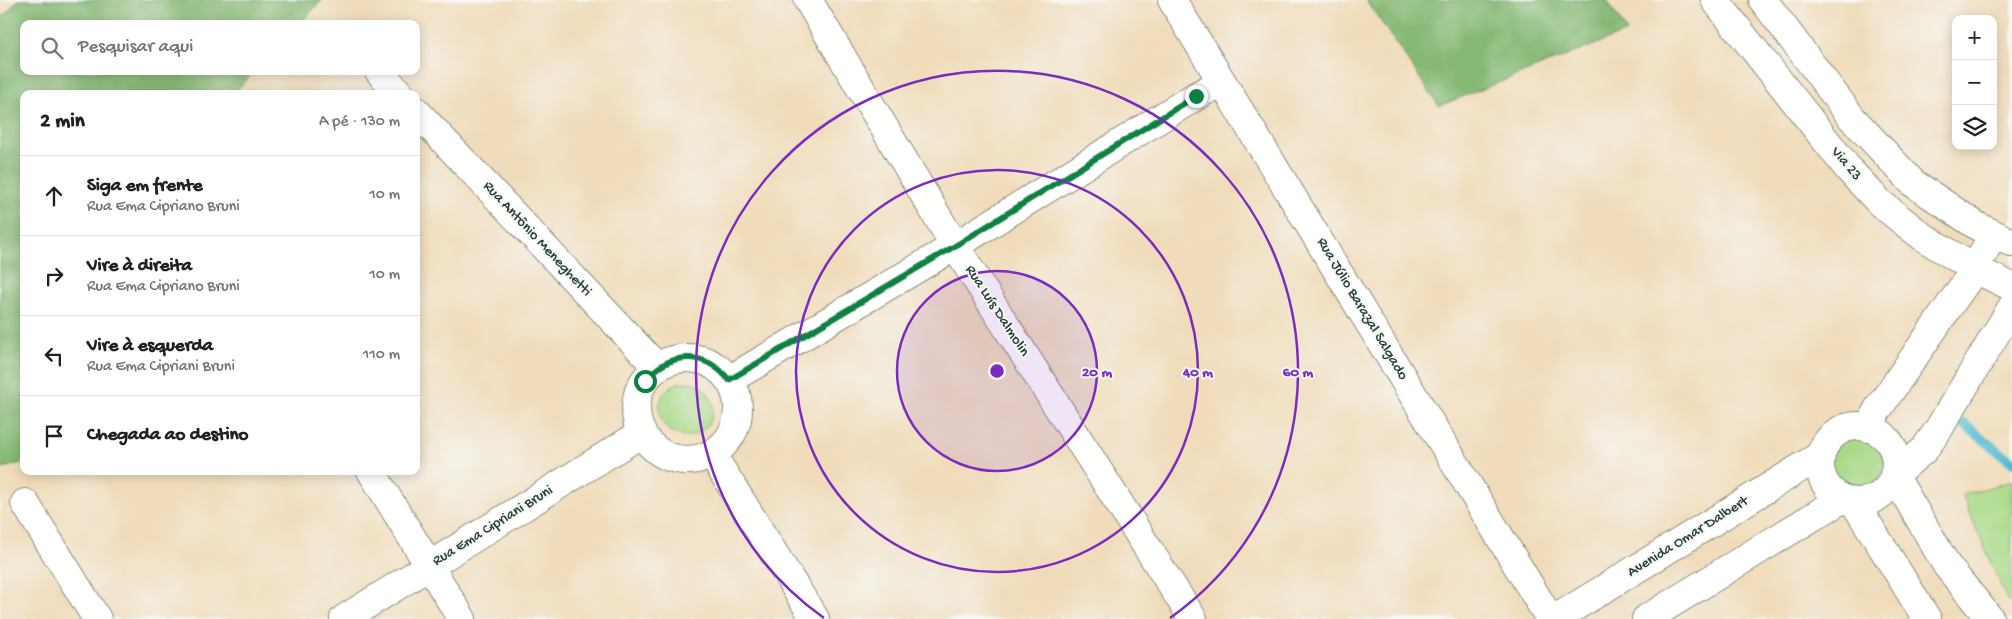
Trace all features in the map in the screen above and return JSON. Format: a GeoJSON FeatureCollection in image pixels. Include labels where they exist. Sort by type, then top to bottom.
{"type":"FeatureCollection","features":[{"type":"Feature","properties":{"kind":"street","name":"Rua Luís Dalmolin"},"geometry":{"type":"LineString","coordinates":[[808,0],[955,246],[1193,619]]}},
{"type":"Feature","properties":{"kind":"street","name":"Rua Júlio Barazal Salgado"},"geometry":{"type":"LineString","coordinates":[[1172,0],[1550,619]]}},
{"type":"Feature","properties":{"kind":"street","name":"Via 23"},"geometry":{"type":"LineString","coordinates":[[1716,0],[1850,171],[1880,203],[1923,237],[1975,269],[2012,287]]}},
{"type":"Feature","properties":{"kind":"street"},"geometry":{"type":"LineString","coordinates":[[1763,0],[1852,118],[1912,183],[1977,226],[2003,238],[1975,269],[1878,409],[1868,428]]}},
{"type":"Feature","properties":{"kind":"street"},"geometry":{"type":"LineString","coordinates":[[383,75],[396,90]]}},
{"type":"Feature","properties":{"kind":"street"},"geometry":{"type":"LineString","coordinates":[[729,380],[955,246],[1196,96],[1222,82]]}},
{"type":"Feature","properties":{"kind":"street","name":"Rua Antônio Meneghetti"},"geometry":{"type":"LineString","coordinates":[[420,115],[658,367]]}},
{"type":"Feature","properties":{"kind":"street"},"geometry":{"type":"LineString","coordinates":[[1894,475],[1924,450],[2012,307]]}},
{"type":"Feature","properties":{"kind":"street"},"geometry":{"type":"LineString","coordinates":[[676,359],[696,359],[715,366],[729,380],[737,400],[737,421],[727,440],[711,453],[692,459],[673,458],[655,448],[642,433],[637,416],[637,398],[645,381],[658,367],[676,359]]}},
{"type":"Feature","properties":{"kind":"street"},"geometry":{"type":"LineString","coordinates":[[1856,426],[1868,428],[1879,433],[1888,441],[1894,451],[1896,463],[1894,475],[1888,486],[1879,496],[1867,501],[1848,500],[1831,491],[1824,481],[1820,468],[1821,455],[1826,443],[1845,428],[1856,426]]}},
{"type":"Feature","properties":{"kind":"street","name":"Rua Ema Cipriani Bruni"},"geometry":{"type":"LineString","coordinates":[[344,619],[642,433]]}},
{"type":"Feature","properties":{"kind":"street"},"geometry":{"type":"LineString","coordinates":[[711,453],[815,619]]}},
{"type":"Feature","properties":{"kind":"street","name":"Avenida Omar Dalbert"},"geometry":{"type":"LineString","coordinates":[[1555,619],[1821,455]]}},
{"type":"Feature","properties":{"kind":"street"},"geometry":{"type":"LineString","coordinates":[[373,475],[462,619]]}},
{"type":"Feature","properties":{"kind":"street"},"geometry":{"type":"LineString","coordinates":[[1894,475],[1947,566],[1990,619]]}},
{"type":"Feature","properties":{"kind":"street"},"geometry":{"type":"LineString","coordinates":[[1646,619],[1848,500]]}},
{"type":"Feature","properties":{"kind":"street"},"geometry":{"type":"LineString","coordinates":[[1848,500],[1927,619]]}},
{"type":"Feature","properties":{"kind":"street"},"geometry":{"type":"LineString","coordinates":[[25,503],[97,619]]}},
{"type":"Feature","properties":{"kind":"green space"},"geometry":{"type":"Polygon","coordinates":[[[18,0],[322,0],[304,20],[20,20],[20,75],[251,75],[237,90],[20,90],[20,463],[0,469],[0,20],[18,0]]]}},
{"type":"Feature","properties":{"kind":"green space"},"geometry":{"type":"Polygon","coordinates":[[[1366,0],[1607,0],[1627,32],[1439,106],[1366,0]]]}},
{"type":"Feature","properties":{"kind":"green space"},"geometry":{"type":"Polygon","coordinates":[[[681,382],[691,382],[701,386],[709,394],[713,409],[709,424],[701,432],[691,436],[681,436],[671,432],[663,424],[659,414],[659,404],[663,394],[671,386],[681,382]]]}},
{"type":"Feature","properties":{"kind":"green space"},"geometry":{"type":"Polygon","coordinates":[[[1852,437],[1862,437],[1872,441],[1880,449],[1884,464],[1880,479],[1872,487],[1862,491],[1852,491],[1842,487],[1834,479],[1830,469],[1830,459],[1834,449],[1842,441],[1852,437]]]}},
{"type":"Feature","properties":{"kind":"green space"},"geometry":{"type":"Polygon","coordinates":[[[2012,481],[2012,603],[2007,600],[1962,495],[2012,481]]]}},
{"type":"Feature","properties":{"kind":"waterway"},"geometry":{"type":"LineString","coordinates":[[1964,424],[2012,462]]}},
{"type":"Feature","properties":{"kind":"route"},"geometry":{"type":"LineString","coordinates":[[645,381],[658,367],[666,362],[686,358],[696,359],[715,366],[729,380],[955,246],[1196,96]]}}]}
